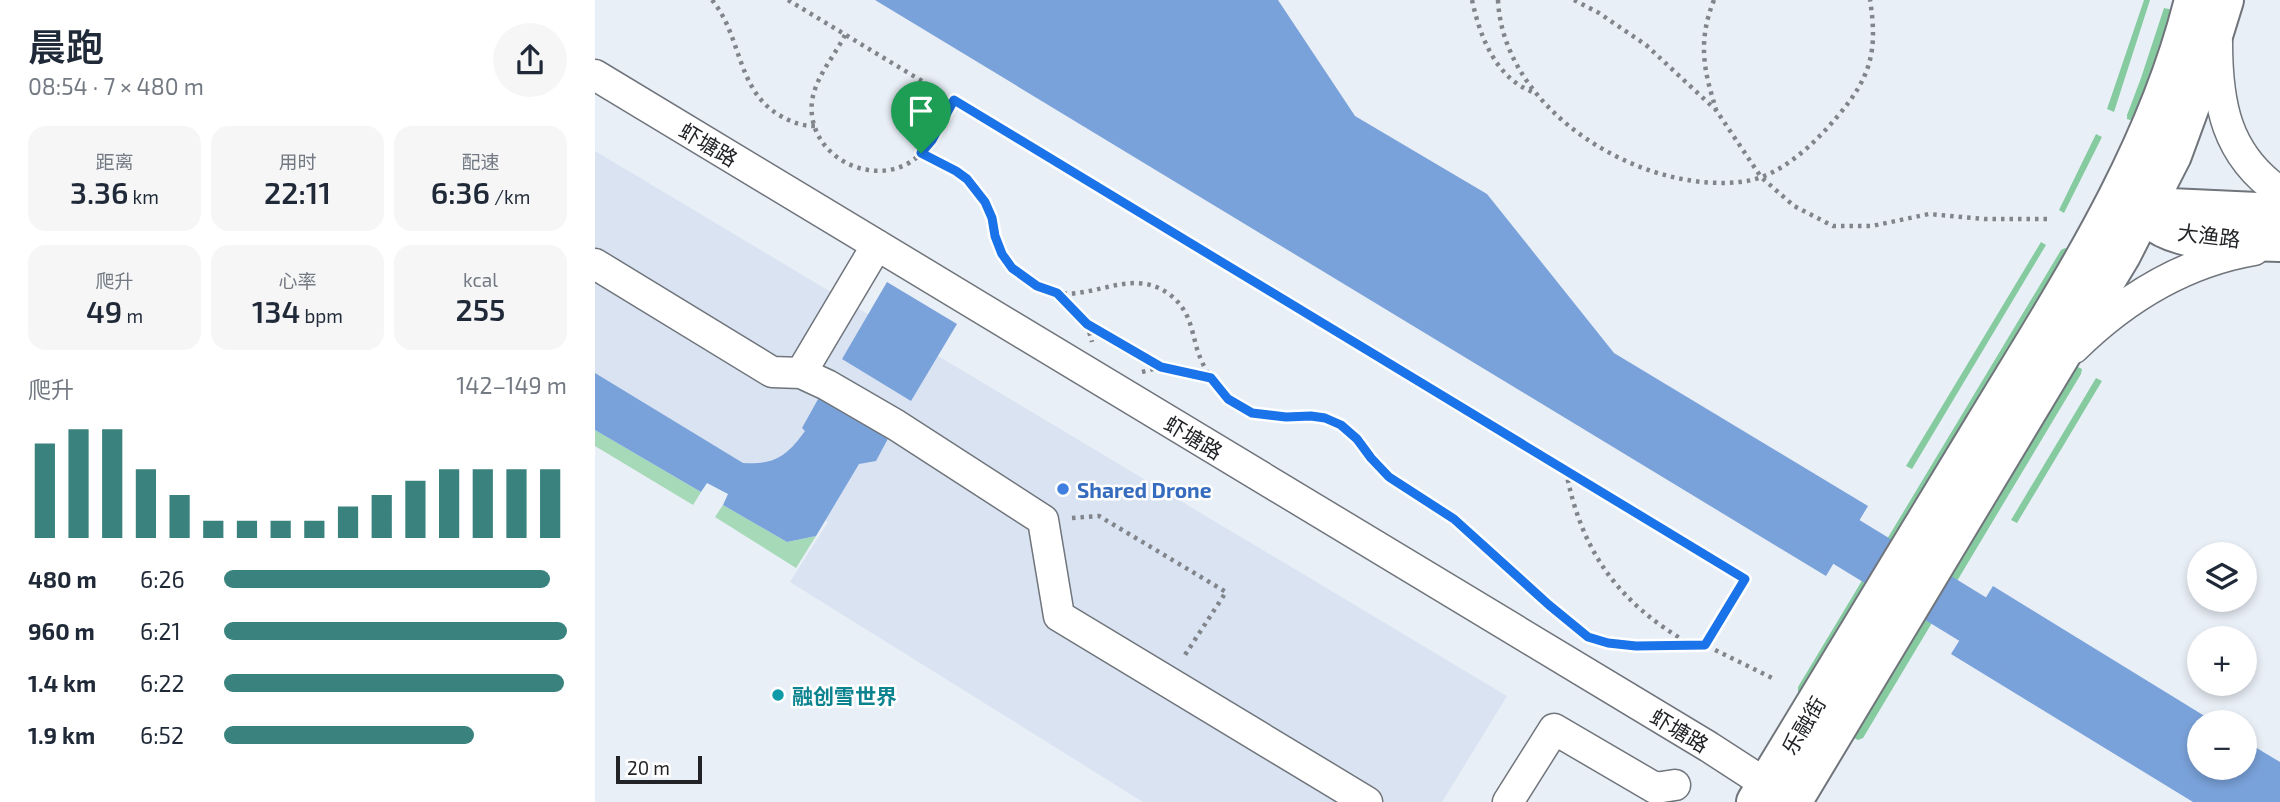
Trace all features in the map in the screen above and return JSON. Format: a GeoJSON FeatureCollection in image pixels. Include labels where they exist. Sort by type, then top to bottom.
{"type":"FeatureCollection","features":[{"type":"Feature","properties":{"kind":"street"},"geometry":{"type":"LineString","coordinates":[[2143,213],[2138,195],[2137,171],[2145,143],[2176,60],[2211,8]]}},
{"type":"Feature","properties":{"kind":"street"},"geometry":{"type":"LineString","coordinates":[[2211,8],[2217,69],[2227,128],[2239,152],[2256,172],[2280,192]]}},
{"type":"Feature","properties":{"kind":"street"},"geometry":{"type":"LineString","coordinates":[[1953,506],[2053,368],[2122,255],[2172,155],[2199,84],[2211,8]]}},
{"type":"Feature","properties":{"kind":"street","name":"虾塘路"},"geometry":{"type":"LineString","coordinates":[[595,75],[1777,797]]}},
{"type":"Feature","properties":{"kind":"street"},"geometry":{"type":"LineString","coordinates":[[1953,506],[2096,243],[2145,143]]}},
{"type":"Feature","properties":{"kind":"street","name":"大渔路"},"geometry":{"type":"LineString","coordinates":[[2096,243],[2126,220],[2143,213],[2170,208],[2280,213]]}},
{"type":"Feature","properties":{"kind":"street","name":"大渔路"},"geometry":{"type":"LineString","coordinates":[[2143,213],[2161,227],[2179,234],[2280,244]]}},
{"type":"Feature","properties":{"kind":"street"},"geometry":{"type":"LineString","coordinates":[[2053,368],[2090,332],[2121,306],[2146,290],[2205,263],[2280,244]]}},
{"type":"Feature","properties":{"kind":"street"},"geometry":{"type":"LineString","coordinates":[[814,379],[877,245]]}},
{"type":"Feature","properties":{"kind":"street"},"geometry":{"type":"LineString","coordinates":[[595,264],[772,372],[814,379],[896,425],[1042,520],[1059,616],[1367,802]]}},
{"type":"Feature","properties":{"kind":"street","name":"乐融街"},"geometry":{"type":"LineString","coordinates":[[1777,797],[1953,506]]}},
{"type":"Feature","properties":{"kind":"street"},"geometry":{"type":"LineString","coordinates":[[1508,802],[1554,729],[1655,788],[1675,785]]}},
{"type":"Feature","properties":{"kind":"path"},"geometry":{"type":"LineString","coordinates":[[712,0],[728,25],[746,78],[756,96],[784,118],[802,126],[815,126]]}},
{"type":"Feature","properties":{"kind":"path"},"geometry":{"type":"LineString","coordinates":[[788,0],[1745,579],[1705,645]]}},
{"type":"Feature","properties":{"kind":"path"},"geometry":{"type":"LineString","coordinates":[[1472,0],[1489,52],[1506,75],[1523,89],[1535,93]]}},
{"type":"Feature","properties":{"kind":"path"},"geometry":{"type":"LineString","coordinates":[[1498,0],[1504,34],[1512,57],[1535,93],[1582,135],[1605,151],[1656,173],[1687,180],[1719,182],[1749,181],[1772,173],[1812,143],[1837,117],[1859,87],[1870,64],[1874,39],[1870,0]]}},
{"type":"Feature","properties":{"kind":"path"},"geometry":{"type":"LineString","coordinates":[[1574,0],[1599,13],[1646,45],[1716,110],[1761,177],[1794,206],[1833,226],[1872,226],[1929,214],[1985,219],[2047,219]]}},
{"type":"Feature","properties":{"kind":"path"},"geometry":{"type":"LineString","coordinates":[[1714,0],[1706,21],[1704,47],[1705,77],[1716,110]]}},
{"type":"Feature","properties":{"kind":"path"},"geometry":{"type":"LineString","coordinates":[[845,35],[815,88],[812,105],[820,138],[843,162],[858,169],[875,171],[892,170],[908,163],[932,140],[954,100]]}},
{"type":"Feature","properties":{"kind":"path"},"geometry":{"type":"LineString","coordinates":[[921,153],[967,179],[985,202],[1002,254],[1012,268],[1037,286],[1057,293],[1087,293],[1111,285],[1131,283],[1155,287],[1167,293],[1187,313],[1197,348],[1211,378],[1228,399],[1252,413],[1286,417],[1311,416],[1325,418],[1341,425],[1357,439],[1389,477],[1454,519],[1588,637],[1608,643],[1636,646],[1705,645],[1772,678]]}},
{"type":"Feature","properties":{"kind":"path"},"geometry":{"type":"LineString","coordinates":[[1057,293],[1087,324],[1161,367],[1211,378]]}},
{"type":"Feature","properties":{"kind":"path"},"geometry":{"type":"LineString","coordinates":[[1566,471],[1578,520],[1600,565],[1618,589],[1639,610],[1663,629],[1689,644]]}},
{"type":"Feature","properties":{"kind":"path"},"geometry":{"type":"LineString","coordinates":[[1042,520],[1099,516],[1226,592],[1168,682]]}},
{"type":"Feature","properties":{"kind":"shaded area"},"geometry":{"type":"Polygon","coordinates":[[[595,151],[1507,696],[1442,802],[1143,802],[790,582],[828,522],[595,385],[595,151]]]}},
{"type":"Feature","properties":{"kind":"green space"},"geometry":{"type":"Polygon","coordinates":[[[2144,0],[2150,0],[2114,112],[2107,109],[2144,0]]]}},
{"type":"Feature","properties":{"kind":"green space"},"geometry":{"type":"Polygon","coordinates":[[[2164,8],[2173,10],[2135,118],[2130,120],[2127,115],[2164,8]]]}},
{"type":"Feature","properties":{"kind":"green space"},"geometry":{"type":"Polygon","coordinates":[[[2096,134],[2102,137],[2064,213],[2059,210],[2096,134]]]}},
{"type":"Feature","properties":{"kind":"green space"},"geometry":{"type":"Polygon","coordinates":[[[2041,242],[2046,245],[1912,469],[1906,466],[2041,242]]]}},
{"type":"Feature","properties":{"kind":"green space"},"geometry":{"type":"Polygon","coordinates":[[[2065,248],[2070,251],[1803,697],[1798,694],[1798,687],[2061,250],[2065,248]]]}},
{"type":"Feature","properties":{"kind":"green space"},"geometry":{"type":"Polygon","coordinates":[[[2076,366],[2082,369],[2081,374],[1863,738],[1854,738],[1853,733],[2076,366]]]}},
{"type":"Feature","properties":{"kind":"green space"},"geometry":{"type":"Polygon","coordinates":[[[2096,378],[2102,381],[2017,523],[2011,520],[2096,378]]]}},
{"type":"Feature","properties":{"kind":"green space"},"geometry":{"type":"Polygon","coordinates":[[[595,430],[701,492],[693,505],[595,446],[595,430]]]}},
{"type":"Feature","properties":{"kind":"green space"},"geometry":{"type":"Polygon","coordinates":[[[723,505],[787,542],[816,536],[796,568],[715,517],[723,505]]]}},
{"type":"Feature","properties":{"kind":"water"},"geometry":{"type":"Polygon","coordinates":[[[875,0],[1278,0],[1355,116],[1487,194],[1614,353],[1868,506],[1826,576],[875,0]]]}},
{"type":"Feature","properties":{"kind":"water"},"geometry":{"type":"Polygon","coordinates":[[[887,282],[957,324],[911,401],[842,359],[887,282]]]}},
{"type":"Feature","properties":{"kind":"water"},"geometry":{"type":"Polygon","coordinates":[[[595,373],[743,463],[764,462],[786,453],[805,431],[802,428],[822,392],[891,433],[876,461],[859,464],[816,536],[787,542],[723,505],[728,494],[707,483],[701,492],[595,430],[595,373]]]}},
{"type":"Feature","properties":{"kind":"water"},"geometry":{"type":"Polygon","coordinates":[[[1993,586],[2195,710],[2187,710],[2187,780],[2257,780],[2257,748],[2280,762],[2280,802],[2193,802],[1951,654],[1993,586]]]}},
{"type":"Feature","properties":{"kind":"waterway"},"geometry":{"type":"LineString","coordinates":[[1786,505],[2033,656]]}},
{"type":"Feature","properties":{"kind":"place","name":"Shared Drone"},"geometry":{"type":"Point","coordinates":[1063,489]}},
{"type":"Feature","properties":{"kind":"place","name":"融创雪世界"},"geometry":{"type":"Point","coordinates":[778,695]}},
{"type":"Feature","properties":{"kind":"route"},"geometry":{"type":"LineString","coordinates":[[954,100],[1745,579],[1705,645],[1636,646],[1608,643],[1588,637],[1454,519],[1389,477],[1357,439],[1341,425],[1325,418],[1311,416],[1264,416],[1252,413],[1228,399],[1211,378],[1161,367],[1087,324],[1057,293],[1024,279],[1002,254],[992,218],[977,190],[956,171],[921,153],[932,140],[954,100]]}}]}
